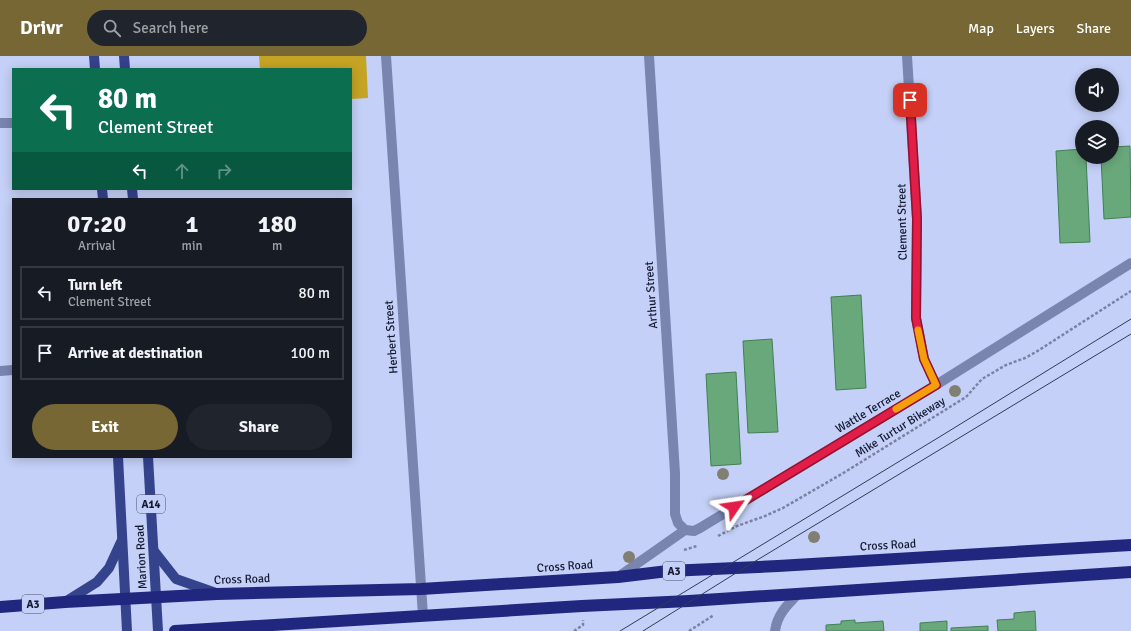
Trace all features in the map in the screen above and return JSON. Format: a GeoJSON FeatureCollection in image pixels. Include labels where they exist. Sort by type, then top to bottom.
{"type":"FeatureCollection","features":[{"type":"Feature","properties":{"kind":"highway","name":"Cross Road"},"geometry":{"type":"LineString","coordinates":[[0,607],[217,594],[421,589],[618,577],[668,571],[1131,545]]}},
{"type":"Feature","properties":{"kind":"highway"},"geometry":{"type":"LineString","coordinates":[[174,631],[212,630],[798,594],[1131,572]]}},
{"type":"Feature","properties":{"kind":"main road"},"geometry":{"type":"LineString","coordinates":[[94,56],[95,68]]}},
{"type":"Feature","properties":{"kind":"main road"},"geometry":{"type":"LineString","coordinates":[[124,56],[125,68]]}},
{"type":"Feature","properties":{"kind":"main road","name":"Marion Road"},"geometry":{"type":"LineString","coordinates":[[118,458],[127,631]]}},
{"type":"Feature","properties":{"kind":"main road","name":"Marion Road"},"geometry":{"type":"LineString","coordinates":[[148,458],[158,631]]}},
{"type":"Feature","properties":{"kind":"main road"},"geometry":{"type":"LineString","coordinates":[[65,602],[97,582],[109,568],[122,541]]}},
{"type":"Feature","properties":{"kind":"main road"},"geometry":{"type":"LineString","coordinates":[[154,551],[176,579],[217,594]]}},
{"type":"Feature","properties":{"kind":"street","name":"Herbert Street"},"geometry":{"type":"LineString","coordinates":[[386,56],[423,616]]}},
{"type":"Feature","properties":{"kind":"street","name":"Arthur Street"},"geometry":{"type":"LineString","coordinates":[[649,56],[675,473],[675,514],[678,523],[685,530]]}},
{"type":"Feature","properties":{"kind":"street","name":"Clement Street"},"geometry":{"type":"LineString","coordinates":[[907,56],[917,219],[916,318],[924,359],[936,385]]}},
{"type":"Feature","properties":{"kind":"street"},"geometry":{"type":"LineString","coordinates":[[0,123],[12,123]]}},
{"type":"Feature","properties":{"kind":"street","name":"Wattle Terrace"},"geometry":{"type":"LineString","coordinates":[[618,577],[685,530],[694,531],[700,528],[936,385],[1131,263]]}},
{"type":"Feature","properties":{"kind":"street"},"geometry":{"type":"LineString","coordinates":[[0,371],[12,370]]}},
{"type":"Feature","properties":{"kind":"street"},"geometry":{"type":"LineString","coordinates":[[775,631],[777,621],[783,610],[798,594]]}},
{"type":"Feature","properties":{"kind":"path","name":"Mike Turtur Bikeway"},"geometry":{"type":"LineString","coordinates":[[714,538],[737,526],[778,510],[845,472],[966,397],[982,379],[1006,365],[1036,352],[1131,291]]}},
{"type":"Feature","properties":{"kind":"path"},"geometry":{"type":"LineString","coordinates":[[678,550],[698,546]]}},
{"type":"Feature","properties":{"kind":"path"},"geometry":{"type":"LineString","coordinates":[[574,631],[583,625]]}},
{"type":"Feature","properties":{"kind":"shaded area"},"geometry":{"type":"Polygon","coordinates":[[[259,56],[366,56],[368,98],[352,99],[352,68],[260,68],[259,56]]]}},
{"type":"Feature","properties":{"kind":"building"},"geometry":{"type":"Polygon","coordinates":[[[1130,146],[1131,217],[1104,219],[1101,164],[1119,164],[1119,147],[1130,146]]]}},
{"type":"Feature","properties":{"kind":"building"},"geometry":{"type":"Polygon","coordinates":[[[1075,150],[1075,164],[1086,164],[1090,242],[1060,243],[1056,151],[1075,150]]]}},
{"type":"Feature","properties":{"kind":"building"},"geometry":{"type":"Polygon","coordinates":[[[861,295],[866,388],[836,390],[831,297],[861,295]]]}},
{"type":"Feature","properties":{"kind":"building"},"geometry":{"type":"Polygon","coordinates":[[[772,339],[778,432],[748,433],[743,341],[772,339]]]}},
{"type":"Feature","properties":{"kind":"building"},"geometry":{"type":"Polygon","coordinates":[[[736,372],[741,464],[711,466],[706,374],[736,372]]]}},
{"type":"Feature","properties":{"kind":"building"},"geometry":{"type":"Polygon","coordinates":[[[1035,611],[1036,631],[998,631],[997,620],[1014,619],[1014,613],[1035,611]]]}},
{"type":"Feature","properties":{"kind":"building"},"geometry":{"type":"Polygon","coordinates":[[[855,620],[855,623],[883,621],[884,631],[826,631],[826,625],[841,624],[841,621],[855,620]]]}},
{"type":"Feature","properties":{"kind":"building"},"geometry":{"type":"Polygon","coordinates":[[[947,621],[947,631],[920,631],[920,623],[947,621]]]}},
{"type":"Feature","properties":{"kind":"building"},"geometry":{"type":"Polygon","coordinates":[[[988,626],[988,631],[951,631],[951,628],[988,626]]]}},
{"type":"Feature","properties":{"kind":"tram line"},"geometry":{"type":"LineString","coordinates":[[620,631],[1131,319]]}},
{"type":"Feature","properties":{"kind":"tram line"},"geometry":{"type":"LineString","coordinates":[[643,631],[744,568],[1131,334]]}},
{"type":"Feature","properties":{"kind":"slow traffic"},"geometry":{"type":"LineString","coordinates":[[896,409],[936,385],[924,359],[918,330]]}},
{"type":"Feature","properties":{"kind":"route"},"geometry":{"type":"LineString","coordinates":[[734,507],[936,385],[924,359],[916,318],[915,289],[917,219],[910,100]]}}]}
